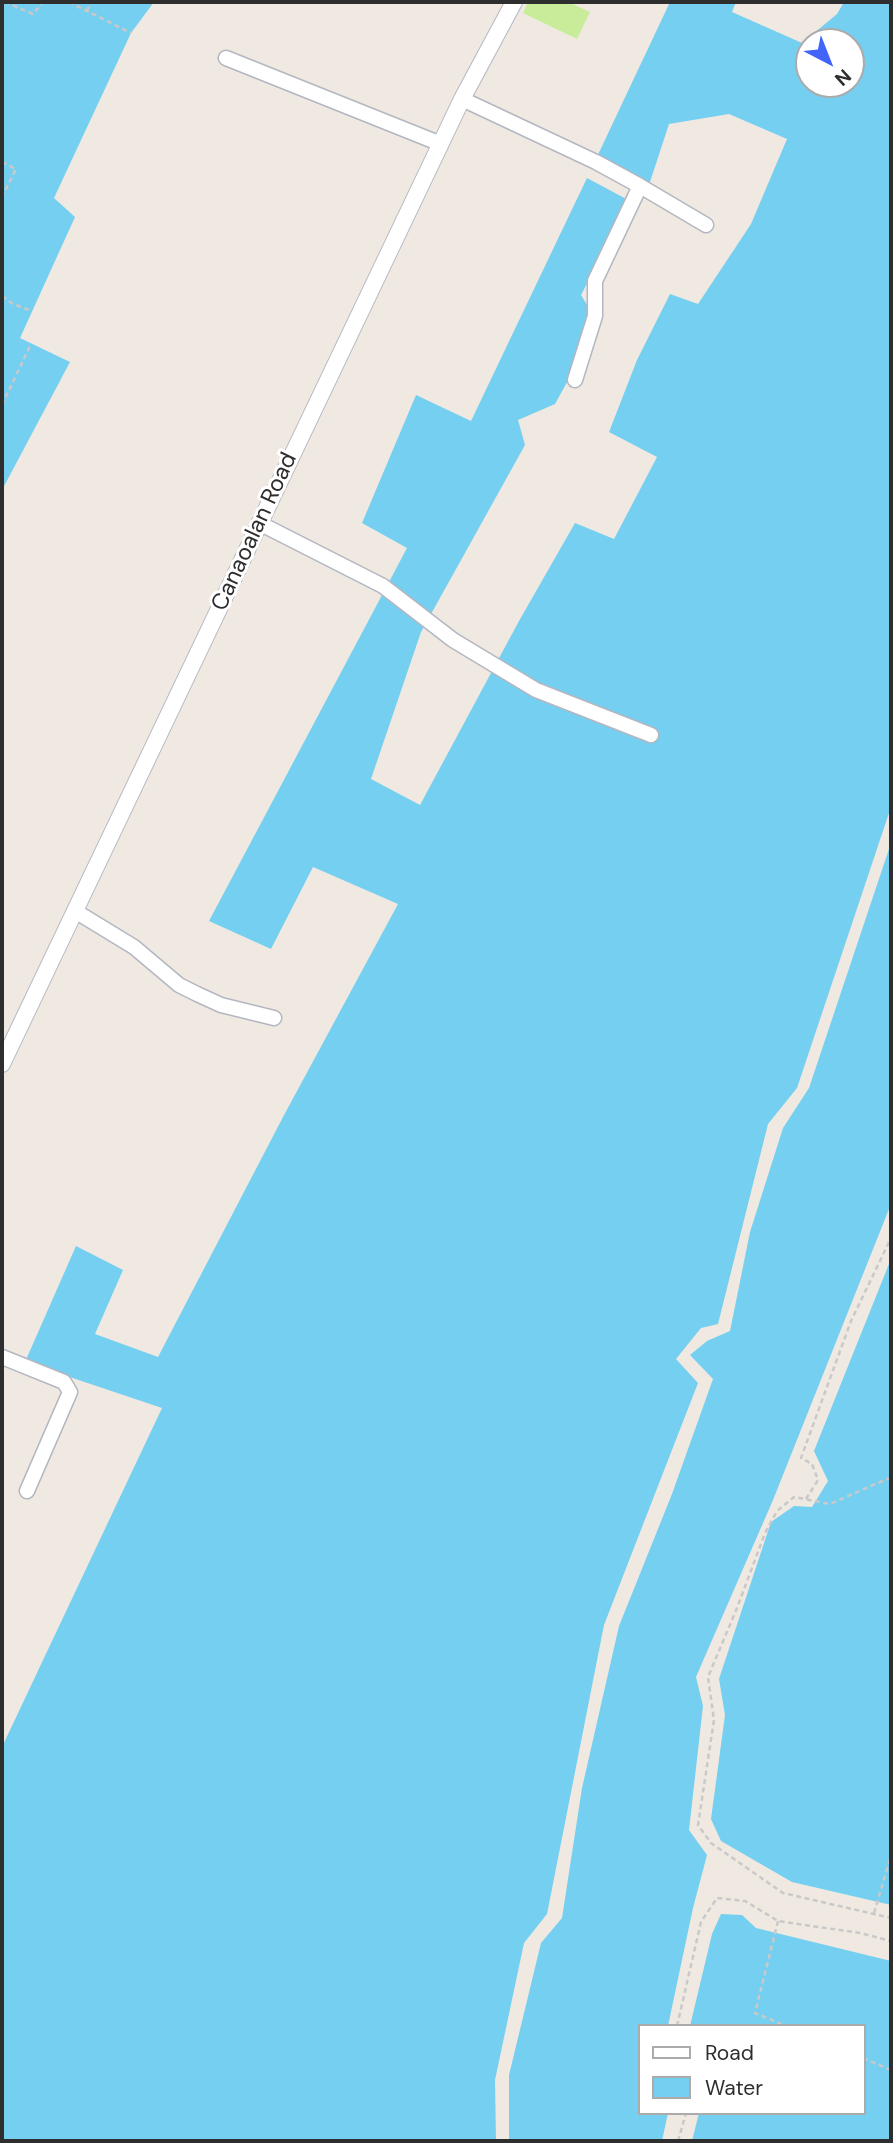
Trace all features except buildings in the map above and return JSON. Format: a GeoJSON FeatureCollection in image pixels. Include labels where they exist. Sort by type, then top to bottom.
{"type":"FeatureCollection","features":[{"type":"Feature","properties":{"kind":"street","name":"Canaoalan Road"},"geometry":{"type":"LineString","coordinates":[[2,1064],[462,99],[514,2]]}},
{"type":"Feature","properties":{"kind":"street"},"geometry":{"type":"LineString","coordinates":[[226,58],[441,144]]}},
{"type":"Feature","properties":{"kind":"street"},"geometry":{"type":"LineString","coordinates":[[462,99],[596,162],[706,225]]}},
{"type":"Feature","properties":{"kind":"street"},"geometry":{"type":"LineString","coordinates":[[575,380],[595,316],[595,281],[640,186]]}},
{"type":"Feature","properties":{"kind":"street"},"geometry":{"type":"LineString","coordinates":[[260,523],[383,586],[453,640],[536,690],[651,736]]}},
{"type":"Feature","properties":{"kind":"street"},"geometry":{"type":"LineString","coordinates":[[75,911],[134,947],[179,985],[220,1005],[274,1018]]}},
{"type":"Feature","properties":{"kind":"street"},"geometry":{"type":"LineString","coordinates":[[2,1357],[64,1382],[70,1392],[27,1491]]}},
{"type":"Feature","properties":{"kind":"path"},"geometry":{"type":"LineString","coordinates":[[5,2],[33,15],[43,2]]}},
{"type":"Feature","properties":{"kind":"path"},"geometry":{"type":"LineString","coordinates":[[69,2],[131,33]]}},
{"type":"Feature","properties":{"kind":"path"},"geometry":{"type":"LineString","coordinates":[[87,11],[91,2]]}},
{"type":"Feature","properties":{"kind":"path"},"geometry":{"type":"LineString","coordinates":[[2,162],[16,169],[2,197]]}},
{"type":"Feature","properties":{"kind":"path"},"geometry":{"type":"LineString","coordinates":[[2,296],[13,304],[32,311]]}},
{"type":"Feature","properties":{"kind":"path"},"geometry":{"type":"LineString","coordinates":[[2,405],[31,344]]}},
{"type":"Feature","properties":{"kind":"path"},"geometry":{"type":"LineString","coordinates":[[806,1499],[818,1480],[812,1464],[801,1458],[851,1321],[891,1238]]}},
{"type":"Feature","properties":{"kind":"path"},"geometry":{"type":"LineString","coordinates":[[891,1479],[830,1504],[794,1497],[777,1511],[765,1533],[708,1676],[715,1720],[698,1825],[711,1843],[783,1893],[891,1918]]}},
{"type":"Feature","properties":{"kind":"path"},"geometry":{"type":"LineString","coordinates":[[874,1914],[891,1856]]}},
{"type":"Feature","properties":{"kind":"path"},"geometry":{"type":"LineString","coordinates":[[677,2024],[701,1922],[717,1898],[745,1901],[778,1921],[860,1933],[891,1941]]}},
{"type":"Feature","properties":{"kind":"path"},"geometry":{"type":"LineString","coordinates":[[778,1921],[755,2013],[781,2024]]}},
{"type":"Feature","properties":{"kind":"path"},"geometry":{"type":"LineString","coordinates":[[865,2059],[891,2070]]}},
{"type":"Feature","properties":{"kind":"path"},"geometry":{"type":"LineString","coordinates":[[678,2141],[685,2115]]}},
{"type":"Feature","properties":{"kind":"green space"},"geometry":{"type":"Polygon","coordinates":[[[528,2],[568,2],[590,12],[577,39],[523,13],[528,2]]]}},
{"type":"Feature","properties":{"kind":"water"},"geometry":{"type":"Polygon","coordinates":[[[2,2],[154,2],[131,33],[54,198],[75,217],[20,338],[70,362],[2,490],[2,2]]]}},
{"type":"Feature","properties":{"kind":"water"},"geometry":{"type":"Polygon","coordinates":[[[670,2],[736,2],[732,12],[795,40],[795,98],[865,98],[865,28],[820,28],[837,14],[844,2],[891,2],[891,807],[797,1088],[768,1124],[718,1324],[701,1328],[676,1359],[698,1383],[604,1625],[547,1914],[524,1943],[495,2080],[496,2141],[2,2141],[2,1747],[162,1408],[25,1362],[76,1246],[123,1270],[95,1334],[158,1357],[398,904],[313,867],[271,949],[209,921],[407,548],[362,523],[416,395],[471,421],[587,178],[630,201],[581,295],[592,313],[571,375],[555,404],[518,420],[525,445],[421,632],[371,779],[420,805],[575,523],[614,539],[657,457],[609,432],[637,360],[670,294],[698,304],[751,224],[787,139],[729,114],[669,124],[648,188],[595,161],[670,2]]]}},
{"type":"Feature","properties":{"kind":"water"},"geometry":{"type":"Polygon","coordinates":[[[891,843],[891,1204],[773,1500],[696,1677],[703,1706],[689,1830],[707,1855],[668,2024],[638,2024],[638,2115],[668,2115],[662,2141],[509,2141],[509,2075],[541,1943],[562,1918],[582,1788],[619,1626],[672,1494],[713,1379],[690,1355],[707,1341],[730,1331],[750,1232],[783,1128],[809,1088],[891,843]]]}},
{"type":"Feature","properties":{"kind":"water"},"geometry":{"type":"Polygon","coordinates":[[[891,1259],[891,1905],[792,1882],[721,1841],[711,1819],[725,1715],[719,1679],[771,1522],[794,1506],[812,1507],[828,1481],[814,1451],[891,1259]]]}},
{"type":"Feature","properties":{"kind":"water"},"geometry":{"type":"Polygon","coordinates":[[[721,1914],[742,1915],[756,1928],[891,1961],[891,2141],[692,2141],[698,2115],[865,2115],[865,2024],[690,2024],[712,1934],[721,1914]]]}}]}
